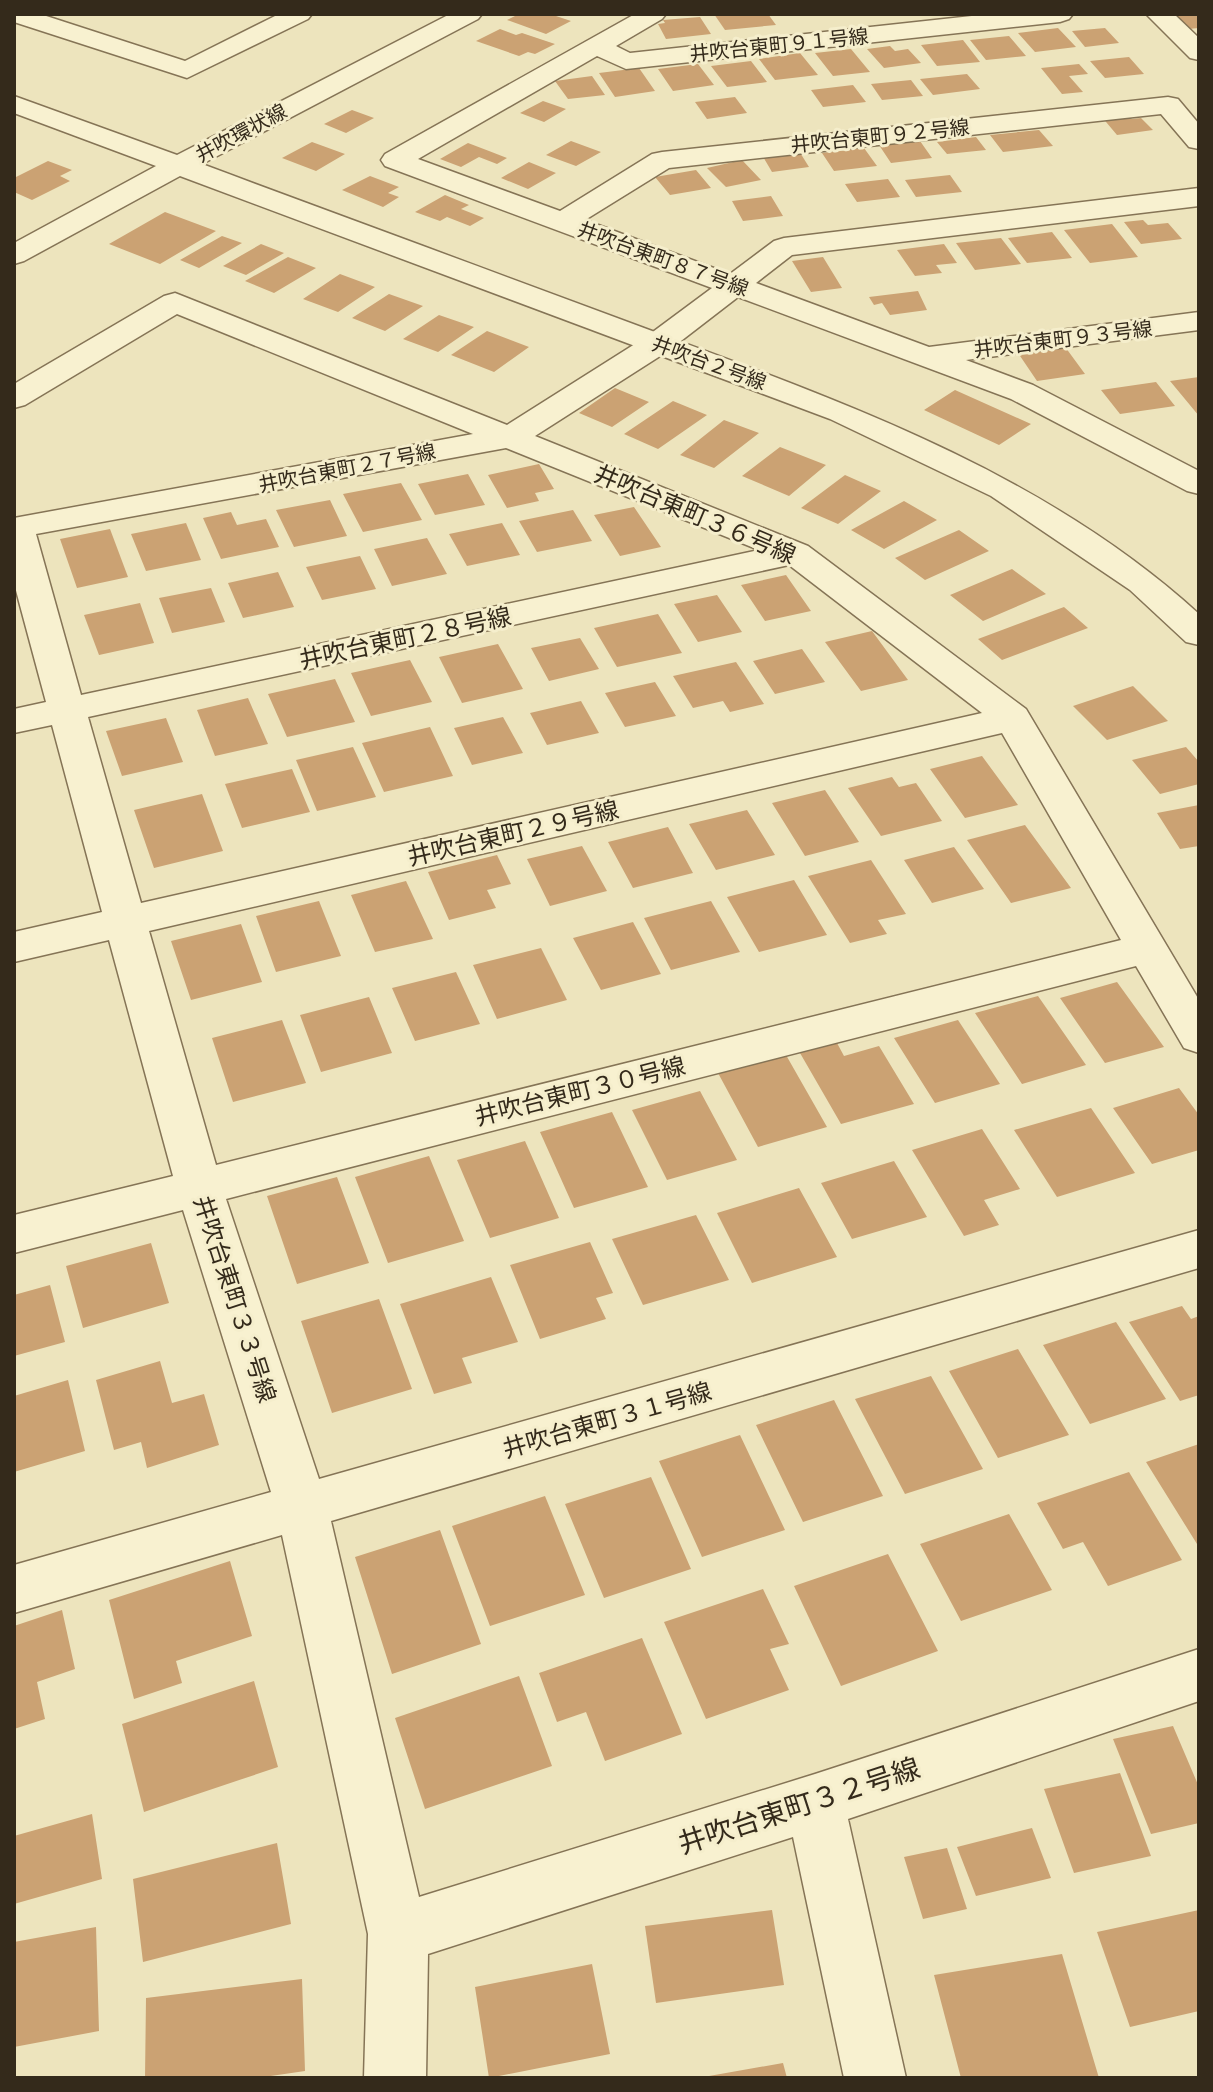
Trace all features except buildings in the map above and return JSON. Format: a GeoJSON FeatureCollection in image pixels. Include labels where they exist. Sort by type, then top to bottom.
{"type":"FeatureCollection","features":[{"type":"Feature","properties":{"kind":"street"},"geometry":{"type":"LineString","coordinates":[[14,14],[54,19],[187,70],[299,14]]}},
{"type":"Feature","properties":{"kind":"street","name":"井吹環状線"},"geometry":{"type":"LineString","coordinates":[[14,255],[469,14]]}},
{"type":"Feature","properties":{"kind":"street","name":"井吹台東町８７号線"},"geometry":{"type":"LineString","coordinates":[[653,14],[395,160],[1022,392],[1199,484]]}},
{"type":"Feature","properties":{"kind":"street","name":"井吹台東町９１号線"},"geometry":{"type":"LineString","coordinates":[[597,46],[626,61],[1060,14]]}},
{"type":"Feature","properties":{"kind":"street"},"geometry":{"type":"LineString","coordinates":[[1159,14],[1199,52]]}},
{"type":"Feature","properties":{"kind":"street","name":"井吹台２号線"},"geometry":{"type":"LineString","coordinates":[[14,104],[841,412],[1003,489],[1143,582],[1199,634]]}},
{"type":"Feature","properties":{"kind":"street","name":"井吹台東町９２号線"},"geometry":{"type":"LineString","coordinates":[[563,222],[662,160],[1168,105],[1199,141]]}},
{"type":"Feature","properties":{"kind":"street"},"geometry":{"type":"LineString","coordinates":[[657,344],[784,247],[1199,197]]}},
{"type":"Feature","properties":{"kind":"street","name":"井吹台東町３６号線"},"geometry":{"type":"LineString","coordinates":[[14,398],[175,302],[796,553],[1013,718],[1199,1037]]}},
{"type":"Feature","properties":{"kind":"street","name":"井吹台東町９３号線"},"geometry":{"type":"LineString","coordinates":[[926,356],[1199,321]]}},
{"type":"Feature","properties":{"kind":"street","name":"井吹台東町２７号線"},"geometry":{"type":"LineString","coordinates":[[16,529],[510,437],[657,344]]}},
{"type":"Feature","properties":{"kind":"street"},"geometry":{"type":"LineString","coordinates":[[1155,461],[1199,454]]}},
{"type":"Feature","properties":{"kind":"street","name":"井吹台東町３３号線"},"geometry":{"type":"LineString","coordinates":[[16,529],[69,710],[124,922],[199,1187],[302,1508],[398,1934],[395,2078]]}},
{"type":"Feature","properties":{"kind":"street","name":"井吹台東町２８号線"},"geometry":{"type":"LineString","coordinates":[[14,721],[796,553]]}},
{"type":"Feature","properties":{"kind":"street","name":"井吹台東町２９号線"},"geometry":{"type":"LineString","coordinates":[[14,947],[1013,718]]}},
{"type":"Feature","properties":{"kind":"street","name":"井吹台東町３０号線"},"geometry":{"type":"LineString","coordinates":[[14,1234],[1145,949]]}},
{"type":"Feature","properties":{"kind":"street","name":"井吹台東町３１号線"},"geometry":{"type":"LineString","coordinates":[[14,1589],[1199,1249]]}},
{"type":"Feature","properties":{"kind":"street","name":"井吹台東町３２号線"},"geometry":{"type":"LineString","coordinates":[[398,1934],[815,1802],[1199,1675]]}},
{"type":"Feature","properties":{"kind":"street"},"geometry":{"type":"LineString","coordinates":[[815,1802],[875,2078]]}}]}
